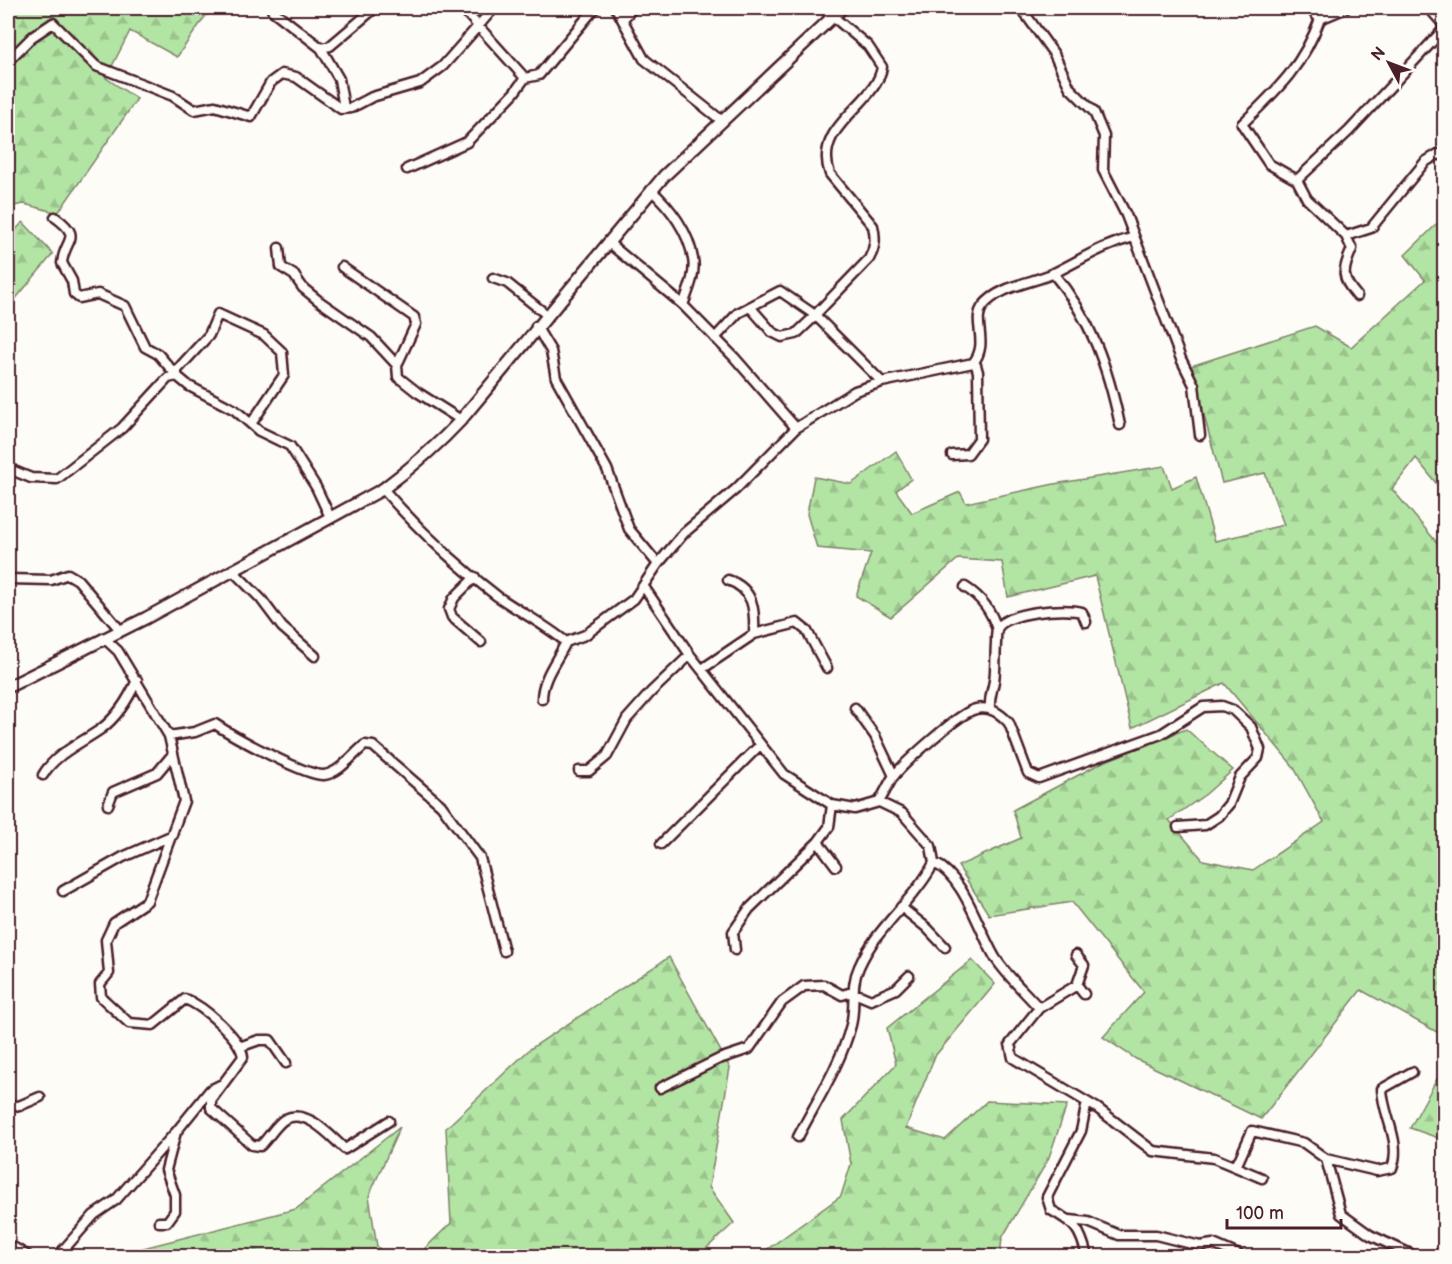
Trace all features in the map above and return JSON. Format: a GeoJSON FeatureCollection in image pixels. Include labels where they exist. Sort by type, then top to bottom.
{"type":"FeatureCollection","features":[{"type":"Feature","properties":{"kind":"street"},"geometry":{"type":"LineString","coordinates":[[321,48],[330,46],[375,8]]}},
{"type":"Feature","properties":{"kind":"street"},"geometry":{"type":"LineString","coordinates":[[462,8],[478,27],[505,52],[525,78]]}},
{"type":"Feature","properties":{"kind":"street"},"geometry":{"type":"LineString","coordinates":[[8,61],[32,37],[53,23],[96,66],[173,96],[194,111],[215,106],[251,117],[271,82],[282,74],[296,77],[326,100],[344,108],[420,83],[442,66],[494,8]]}},
{"type":"Feature","properties":{"kind":"street"},"geometry":{"type":"LineString","coordinates":[[407,169],[467,142],[514,93],[525,78],[538,75],[596,8]]}},
{"type":"Feature","properties":{"kind":"street"},"geometry":{"type":"LineString","coordinates":[[616,8],[637,48],[650,65],[721,120]]}},
{"type":"Feature","properties":{"kind":"street"},"geometry":{"type":"LineString","coordinates":[[623,19],[633,8]]}},
{"type":"Feature","properties":{"kind":"street"},"geometry":{"type":"LineString","coordinates":[[751,308],[772,332],[782,337],[796,334],[869,259],[875,243],[873,226],[867,216],[837,182],[827,166],[831,139],[839,125],[880,79],[882,67],[875,53],[838,11],[823,8]]}},
{"type":"Feature","properties":{"kind":"street"},"geometry":{"type":"LineString","coordinates":[[1021,8],[1054,54],[1070,88],[1094,112],[1104,136],[1103,170],[1134,237],[1181,359],[1194,385],[1200,435]]}},
{"type":"Feature","properties":{"kind":"street"},"geometry":{"type":"LineString","coordinates":[[1308,8],[1320,19]]}},
{"type":"Feature","properties":{"kind":"street"},"geometry":{"type":"LineString","coordinates":[[1346,8],[1320,19],[1310,47],[1288,80],[1242,124],[1269,164],[1288,177],[1297,180],[1307,199],[1346,236],[1352,249],[1344,266],[1346,283],[1357,296]]}},
{"type":"Feature","properties":{"kind":"street"},"geometry":{"type":"LineString","coordinates":[[1297,180],[1349,131],[1444,27],[1429,8]]}},
{"type":"Feature","properties":{"kind":"street"},"geometry":{"type":"LineString","coordinates":[[272,10],[321,48],[339,79],[344,108]]}},
{"type":"Feature","properties":{"kind":"street"},"geometry":{"type":"LineString","coordinates":[[8,687],[120,630],[383,489],[441,442],[536,326],[610,244],[651,190],[721,120],[838,11]]}},
{"type":"Feature","properties":{"kind":"street"},"geometry":{"type":"LineString","coordinates":[[1346,236],[1371,228],[1425,162],[1438,154],[1444,156]]}},
{"type":"Feature","properties":{"kind":"street"},"geometry":{"type":"LineString","coordinates":[[651,190],[668,205],[676,217],[693,259],[692,280],[683,305]]}},
{"type":"Feature","properties":{"kind":"street"},"geometry":{"type":"LineString","coordinates":[[55,218],[69,230],[72,239],[63,263],[72,281],[74,294],[79,298],[98,294],[125,306],[145,347],[158,354],[177,376],[189,386],[235,410],[259,431],[290,446],[316,487],[330,517]]}},
{"type":"Feature","properties":{"kind":"street"},"geometry":{"type":"LineString","coordinates":[[542,699],[542,689],[548,673],[566,642],[585,635],[615,615],[644,587],[658,564],[684,533],[736,489],[796,428],[855,391],[882,382],[973,363],[980,354],[982,343],[979,312],[983,305],[999,293],[1053,273],[1107,244],[1134,237]]}},
{"type":"Feature","properties":{"kind":"street"},"geometry":{"type":"LineString","coordinates":[[610,244],[683,305],[796,428]]}},
{"type":"Feature","properties":{"kind":"street"},"geometry":{"type":"LineString","coordinates":[[279,248],[282,267],[294,275],[303,288],[371,337],[397,365]]}},
{"type":"Feature","properties":{"kind":"street"},"geometry":{"type":"LineString","coordinates":[[342,267],[414,317],[416,324],[397,365],[398,377],[417,393],[461,420]]}},
{"type":"Feature","properties":{"kind":"street"},"geometry":{"type":"LineString","coordinates":[[1053,273],[1071,296],[1095,338],[1106,367],[1120,425]]}},
{"type":"Feature","properties":{"kind":"street"},"geometry":{"type":"LineString","coordinates":[[492,278],[507,283],[547,315]]}},
{"type":"Feature","properties":{"kind":"street"},"geometry":{"type":"LineString","coordinates":[[715,338],[738,313],[780,291],[815,316],[882,382]]}},
{"type":"Feature","properties":{"kind":"street"},"geometry":{"type":"LineString","coordinates":[[177,376],[177,370],[209,335],[218,314],[264,335],[282,352],[284,375],[250,424]]}},
{"type":"Feature","properties":{"kind":"street"},"geometry":{"type":"LineString","coordinates":[[536,326],[551,351],[556,378],[607,469],[629,529],[658,564]]}},
{"type":"Feature","properties":{"kind":"street"},"geometry":{"type":"LineString","coordinates":[[952,455],[968,454],[979,439],[978,372],[973,363]]}},
{"type":"Feature","properties":{"kind":"street"},"geometry":{"type":"LineString","coordinates":[[8,465],[14,471],[31,478],[57,479],[122,428],[149,400],[152,391],[168,378],[177,376]]}},
{"type":"Feature","properties":{"kind":"street"},"geometry":{"type":"LineString","coordinates":[[383,489],[426,534],[475,577],[498,596],[548,627],[566,642]]}},
{"type":"Feature","properties":{"kind":"street"},"geometry":{"type":"LineString","coordinates":[[232,570],[261,599],[282,627],[315,656]]}},
{"type":"Feature","properties":{"kind":"street"},"geometry":{"type":"LineString","coordinates":[[8,579],[51,580],[68,574],[78,579],[120,630]]}},
{"type":"Feature","properties":{"kind":"street"},"geometry":{"type":"LineString","coordinates":[[475,577],[454,598],[449,609],[452,617],[481,642]]}},
{"type":"Feature","properties":{"kind":"street"},"geometry":{"type":"LineString","coordinates":[[728,580],[738,583],[748,594],[755,609],[754,634]]}},
{"type":"Feature","properties":{"kind":"street"},"geometry":{"type":"LineString","coordinates":[[644,587],[690,655],[784,774],[832,804],[855,809],[879,802],[903,813],[931,846],[934,863],[919,890],[875,939],[858,968],[852,992],[853,1009],[847,1037],[798,1137]]}},
{"type":"Feature","properties":{"kind":"street"},"geometry":{"type":"LineString","coordinates":[[965,587],[975,593],[990,611],[997,630],[994,681],[988,697],[990,708],[1009,723],[1028,773],[1034,778],[1161,734],[1203,707],[1222,706],[1233,710],[1251,727],[1260,749],[1258,758],[1240,777],[1229,804],[1219,816],[1205,825],[1178,827]]}},
{"type":"Feature","properties":{"kind":"street"},"geometry":{"type":"LineString","coordinates":[[997,630],[1002,623],[1015,617],[1053,611],[1082,612],[1086,622]]}},
{"type":"Feature","properties":{"kind":"street"},"geometry":{"type":"LineString","coordinates":[[702,669],[754,634],[796,623],[807,631],[827,668]]}},
{"type":"Feature","properties":{"kind":"street"},"geometry":{"type":"LineString","coordinates":[[104,638],[118,651],[169,736],[184,801],[147,901],[114,923],[106,940],[109,973],[100,984],[101,997],[129,1023],[153,1025],[185,999],[201,1006],[242,1046],[243,1057],[212,1100],[211,1108],[252,1145],[260,1146],[284,1119],[295,1116],[308,1118],[345,1149],[389,1121]]}},
{"type":"Feature","properties":{"kind":"street"},"geometry":{"type":"LineString","coordinates":[[579,771],[589,771],[607,756],[627,719],[690,655]]}},
{"type":"Feature","properties":{"kind":"street"},"geometry":{"type":"LineString","coordinates":[[43,775],[50,762],[104,727],[128,700],[137,680]]}},
{"type":"Feature","properties":{"kind":"street"},"geometry":{"type":"LineString","coordinates":[[855,708],[875,736],[894,776]]}},
{"type":"Feature","properties":{"kind":"street"},"geometry":{"type":"LineString","coordinates":[[879,802],[894,776],[956,721],[974,709],[990,708]]}},
{"type":"Feature","properties":{"kind":"street"},"geometry":{"type":"LineString","coordinates":[[169,736],[195,732],[214,724],[261,750],[323,775],[337,771],[365,745],[373,746],[441,805],[480,858],[504,951]]}},
{"type":"Feature","properties":{"kind":"street"},"geometry":{"type":"LineString","coordinates":[[661,844],[760,745]]}},
{"type":"Feature","properties":{"kind":"street"},"geometry":{"type":"LineString","coordinates":[[108,805],[113,792],[157,773],[173,754]]}},
{"type":"Feature","properties":{"kind":"street"},"geometry":{"type":"LineString","coordinates":[[735,950],[734,932],[749,909],[818,842],[829,827],[832,804]]}},
{"type":"Feature","properties":{"kind":"street"},"geometry":{"type":"LineString","coordinates":[[63,891],[123,857],[172,835]]}},
{"type":"Feature","properties":{"kind":"street"},"geometry":{"type":"LineString","coordinates":[[818,842],[836,866]]}},
{"type":"Feature","properties":{"kind":"street"},"geometry":{"type":"LineString","coordinates":[[934,863],[943,867],[958,888],[1000,965],[1039,1008]]}},
{"type":"Feature","properties":{"kind":"street"},"geometry":{"type":"LineString","coordinates":[[902,907],[932,932],[945,947]]}},
{"type":"Feature","properties":{"kind":"street"},"geometry":{"type":"LineString","coordinates":[[1076,955],[1084,965],[1077,984],[1039,1008],[1010,1044],[1013,1058],[1087,1102],[1153,1151],[1214,1158],[1263,1178]]}},
{"type":"Feature","properties":{"kind":"street"},"geometry":{"type":"LineString","coordinates":[[660,1088],[718,1059],[749,1049],[782,1002],[804,986],[824,985],[842,995],[852,992],[871,1000],[896,989],[909,976]]}},
{"type":"Feature","properties":{"kind":"street"},"geometry":{"type":"LineString","coordinates":[[1077,984],[1084,993]]}},
{"type":"Feature","properties":{"kind":"street"},"geometry":{"type":"LineString","coordinates":[[242,1046],[259,1040],[270,1040],[286,1063]]}},
{"type":"Feature","properties":{"kind":"street"},"geometry":{"type":"LineString","coordinates":[[1233,1166],[1239,1160],[1252,1131],[1304,1143],[1326,1159],[1377,1171],[1392,1168],[1396,1156],[1383,1105],[1382,1089],[1412,1072]]}},
{"type":"Feature","properties":{"kind":"street"},"geometry":{"type":"LineString","coordinates":[[58,1257],[94,1215],[116,1200],[210,1090],[223,1083]]}},
{"type":"Feature","properties":{"kind":"street"},"geometry":{"type":"LineString","coordinates":[[8,1105],[19,1106],[40,1097]]}},
{"type":"Feature","properties":{"kind":"street"},"geometry":{"type":"LineString","coordinates":[[1087,1102],[1081,1131],[1047,1197],[1051,1210],[1071,1220],[1088,1222],[1119,1234],[1156,1235],[1200,1246],[1213,1244],[1241,1257]]}},
{"type":"Feature","properties":{"kind":"street"},"geometry":{"type":"LineString","coordinates":[[159,1222],[167,1222],[175,1211],[175,1195],[165,1170],[173,1150],[176,1132]]}},
{"type":"Feature","properties":{"kind":"street"},"geometry":{"type":"LineString","coordinates":[[1326,1159],[1341,1214],[1370,1235],[1415,1257]]}},
{"type":"Feature","properties":{"kind":"street"},"geometry":{"type":"LineString","coordinates":[[1071,1220],[1082,1234],[1087,1257]]}},
{"type":"Feature","properties":{"kind":"street"},"geometry":{"type":"LineString","coordinates":[[1079,1257],[1085,1246]]}},
{"type":"Feature","properties":{"kind":"street"},"geometry":{"type":"LineString","coordinates":[[13,1247],[28,1257]]}},
{"type":"Feature","properties":{"kind":"green space"},"geometry":{"type":"Polygon","coordinates":[[[8,8],[211,8],[177,57],[130,31],[106,78],[137,99],[58,213],[24,204],[8,207],[8,8]]]}},
{"type":"Feature","properties":{"kind":"green space"},"geometry":{"type":"Polygon","coordinates":[[[1444,217],[1444,493],[1416,458],[1392,489],[1444,551],[1444,1036],[1361,990],[1261,1119],[1136,1059],[1103,1037],[1144,992],[1072,902],[989,915],[958,866],[1021,838],[1013,810],[1101,763],[1186,729],[1233,770],[1206,794],[1169,820],[1203,860],[1253,870],[1324,822],[1293,766],[1224,683],[1132,728],[1095,576],[1008,597],[1002,562],[958,559],[891,617],[856,596],[871,553],[817,548],[807,514],[814,477],[851,484],[896,451],[911,479],[896,491],[912,513],[960,492],[966,503],[1054,484],[1164,466],[1172,488],[1196,477],[1215,541],[1284,525],[1265,473],[1222,483],[1191,366],[1315,326],[1351,347],[1425,280],[1405,255],[1444,217]]]}},
{"type":"Feature","properties":{"kind":"green space"},"geometry":{"type":"Polygon","coordinates":[[[23,222],[53,254],[8,308],[8,238],[23,222]]]}},
{"type":"Feature","properties":{"kind":"green space"},"geometry":{"type":"Polygon","coordinates":[[[669,957],[730,1068],[709,1187],[734,1223],[698,1256],[417,1256],[451,1223],[446,1128],[530,1049],[669,957]]]}},
{"type":"Feature","properties":{"kind":"green space"},"geometry":{"type":"Polygon","coordinates":[[[972,960],[995,984],[935,1056],[906,1128],[945,1140],[987,1101],[1067,1105],[1048,1160],[1002,1238],[1000,1256],[758,1256],[841,1196],[851,1164],[843,1120],[896,1064],[887,1028],[972,960]]]}},
{"type":"Feature","properties":{"kind":"green space"},"geometry":{"type":"Polygon","coordinates":[[[1444,1066],[1444,1140],[1410,1128],[1444,1066]]]}},
{"type":"Feature","properties":{"kind":"green space"},"geometry":{"type":"Polygon","coordinates":[[[400,1127],[369,1196],[377,1246],[386,1256],[112,1256],[296,1209],[400,1127]]]}}]}
